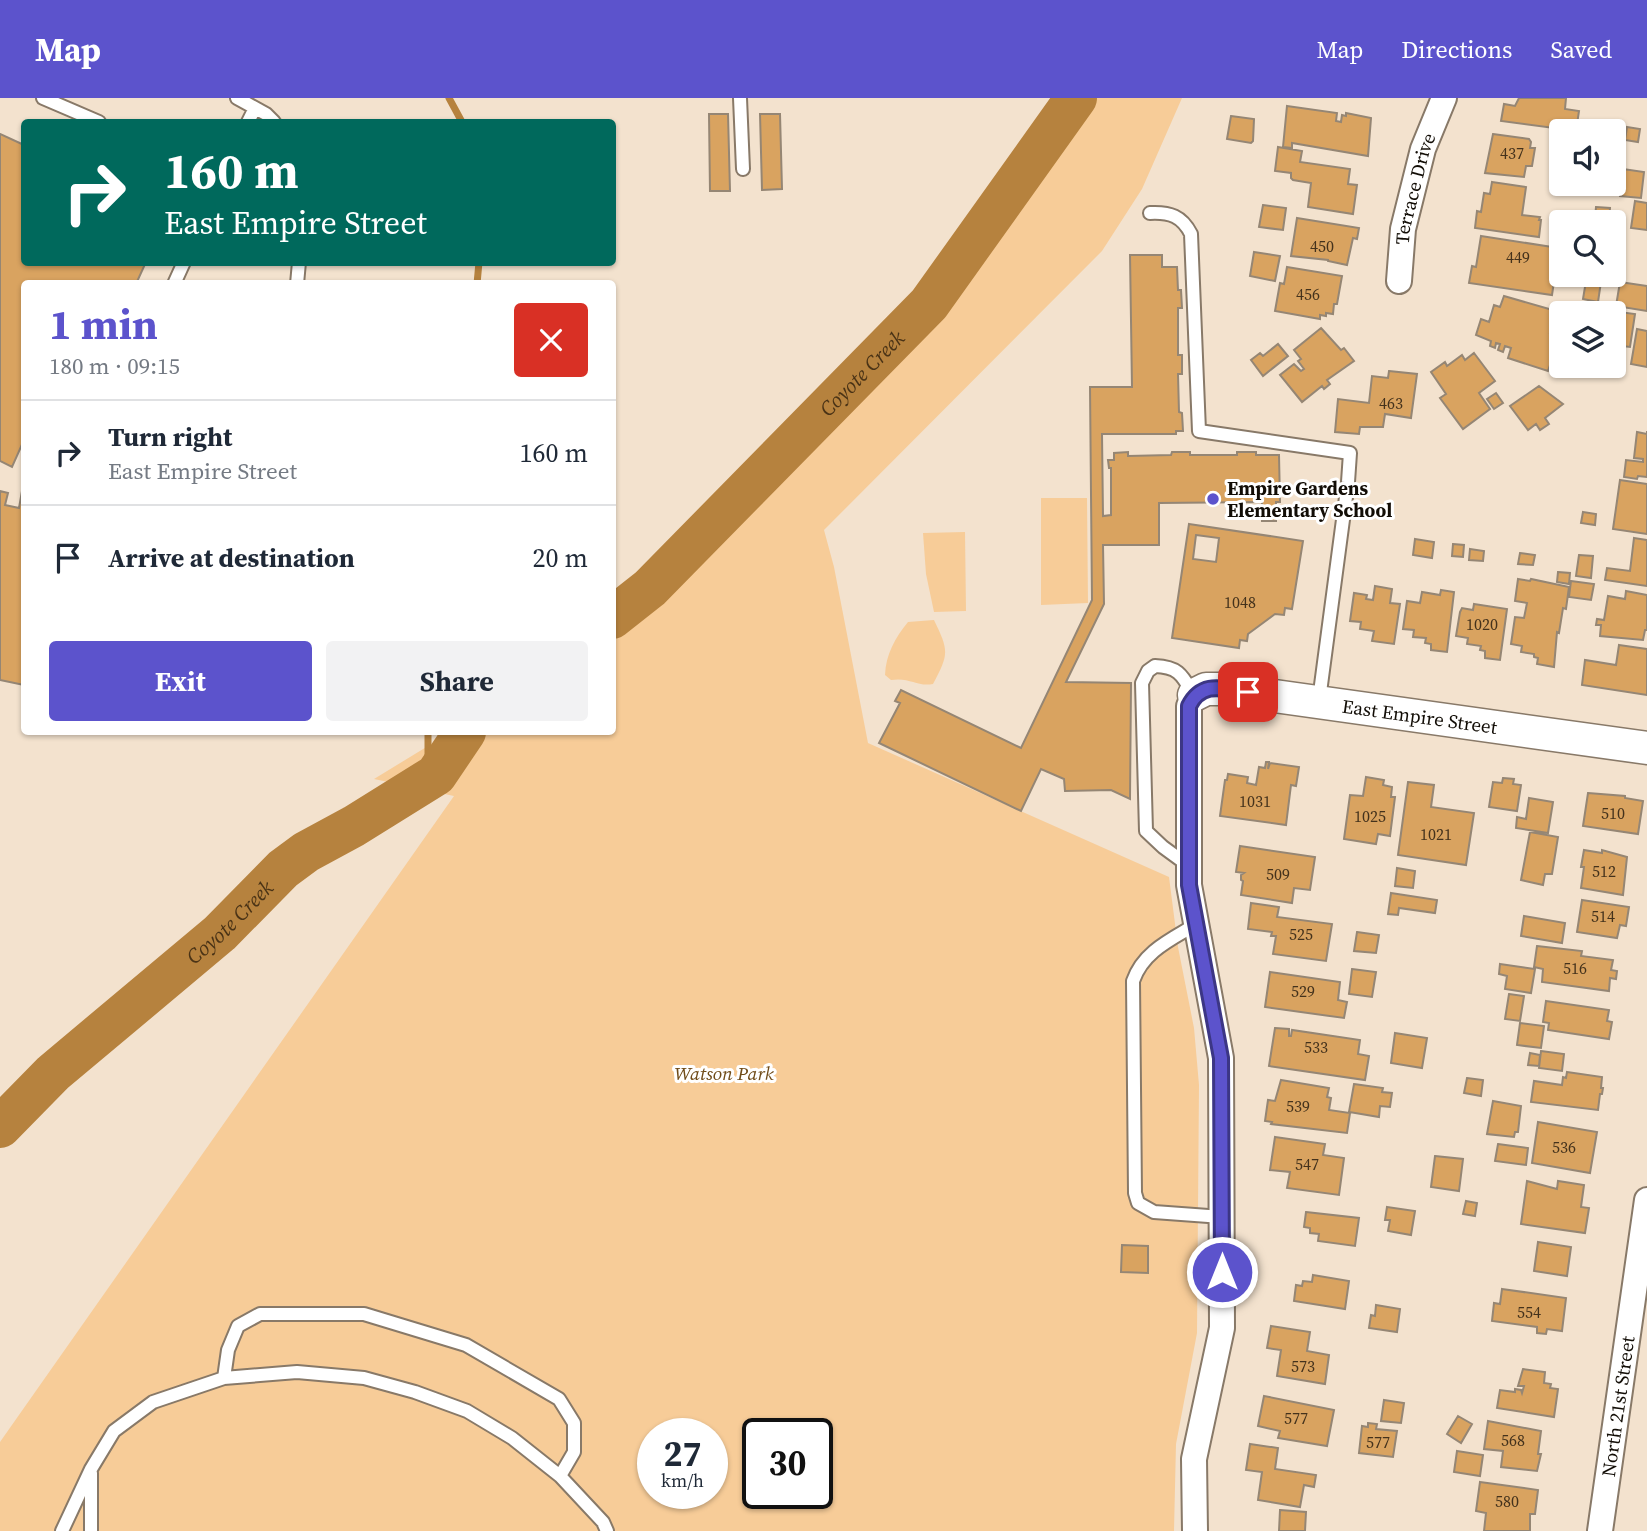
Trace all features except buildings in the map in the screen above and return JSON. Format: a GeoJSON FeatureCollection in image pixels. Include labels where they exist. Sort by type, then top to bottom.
{"type":"FeatureCollection","features":[{"type":"Feature","properties":{"kind":"street","name":"Terrace Drive"},"geometry":{"type":"LineString","coordinates":[[1399,281],[1403,229],[1423,149],[1444,98]]}},
{"type":"Feature","properties":{"kind":"street","name":"East Empire Street"},"geometry":{"type":"LineString","coordinates":[[1194,695],[1206,689],[1224,689],[1319,700],[1647,748]]}},
{"type":"Feature","properties":{"kind":"street"},"geometry":{"type":"LineString","coordinates":[[1194,695],[1189,706],[1189,885],[1221,1058],[1222,1217],[1222,1328],[1194,1459],[1195,1531]]}},
{"type":"Feature","properties":{"kind":"street","name":"North 21st Street"},"geometry":{"type":"LineString","coordinates":[[1600,1531],[1647,1200]]}},
{"type":"Feature","properties":{"kind":"lane"},"geometry":{"type":"LineString","coordinates":[[43,98],[92,119]]}},
{"type":"Feature","properties":{"kind":"lane"},"geometry":{"type":"LineString","coordinates":[[237,98],[271,119]]}},
{"type":"Feature","properties":{"kind":"lane"},"geometry":{"type":"LineString","coordinates":[[740,98],[743,169]]}},
{"type":"Feature","properties":{"kind":"lane"},"geometry":{"type":"LineString","coordinates":[[250,119],[255,108]]}},
{"type":"Feature","properties":{"kind":"lane"},"geometry":{"type":"LineString","coordinates":[[1150,213],[1166,212],[1184,221],[1191,234],[1199,431],[1350,453],[1319,700]]}},
{"type":"Feature","properties":{"kind":"lane"},"geometry":{"type":"LineString","coordinates":[[1189,866],[1146,831],[1142,683],[1148,671],[1155,666],[1170,666],[1181,673],[1194,695]]}},
{"type":"Feature","properties":{"kind":"lane"},"geometry":{"type":"LineString","coordinates":[[1195,925],[1145,958],[1133,981],[1135,1193],[1138,1203],[1154,1212],[1222,1217]]}},
{"type":"Feature","properties":{"kind":"lane"},"geometry":{"type":"LineString","coordinates":[[224,1378],[228,1349],[238,1326],[260,1314],[364,1314],[466,1345],[559,1399],[574,1423],[574,1452],[561,1476]]}},
{"type":"Feature","properties":{"kind":"lane"},"geometry":{"type":"LineString","coordinates":[[62,1531],[91,1469],[114,1431],[153,1402],[224,1378],[297,1372],[364,1378],[467,1410],[512,1438],[561,1476],[603,1522],[607,1531]]}},
{"type":"Feature","properties":{"kind":"lane"},"geometry":{"type":"LineString","coordinates":[[91,1469],[91,1531]]}},
{"type":"Feature","properties":{"kind":"green space","name":"Watson Park"},"geometry":{"type":"Polygon","coordinates":[[[1075,98],[1182,98],[1142,189],[1102,251],[824,530],[834,567],[868,743],[1169,877],[1178,947],[1194,1028],[1199,1085],[1197,1333],[1176,1444],[1174,1531],[0,1531],[0,1442],[454,796],[374,779],[446,735],[616,735],[616,601],[721,512],[977,232],[1075,98]]]}},
{"type":"Feature","properties":{"kind":"green space"},"geometry":{"type":"Polygon","coordinates":[[[1041,498],[1087,498],[1088,603],[1041,605],[1041,498]]]}},
{"type":"Feature","properties":{"kind":"green space"},"geometry":{"type":"Polygon","coordinates":[[[965,532],[966,611],[934,612],[926,574],[923,533],[965,532]]]}},
{"type":"Feature","properties":{"kind":"green space"},"geometry":{"type":"Polygon","coordinates":[[[934,620],[945,652],[942,666],[933,684],[891,680],[885,675],[887,660],[903,628],[908,622],[934,620]]]}},
{"type":"Feature","properties":{"kind":"waterway"},"geometry":{"type":"LineString","coordinates":[[449,98],[460,119]]}},
{"type":"Feature","properties":{"kind":"waterway","name":"Coyote Creek"},"geometry":{"type":"LineString","coordinates":[[616,615],[650,588],[929,304],[1076,98]]}},
{"type":"Feature","properties":{"kind":"waterway"},"geometry":{"type":"LineString","coordinates":[[477,280],[479,266]]}},
{"type":"Feature","properties":{"kind":"waterway"},"geometry":{"type":"LineString","coordinates":[[428,735],[428,763],[436,775]]}},
{"type":"Feature","properties":{"kind":"waterway","name":"Coyote Creek"},"geometry":{"type":"LineString","coordinates":[[0,1127],[53,1073],[220,933],[283,869],[306,852],[436,775],[463,735]]}},
{"type":"Feature","properties":{"kind":"place","name":"Empire Gardens Elementary School"},"geometry":{"type":"Point","coordinates":[1213,499]}},
{"type":"Feature","properties":{"kind":"route"},"geometry":{"type":"LineString","coordinates":[[1222,1272],[1221,1058],[1189,885],[1189,706],[1194,695],[1206,689],[1248,692]]}}]}
